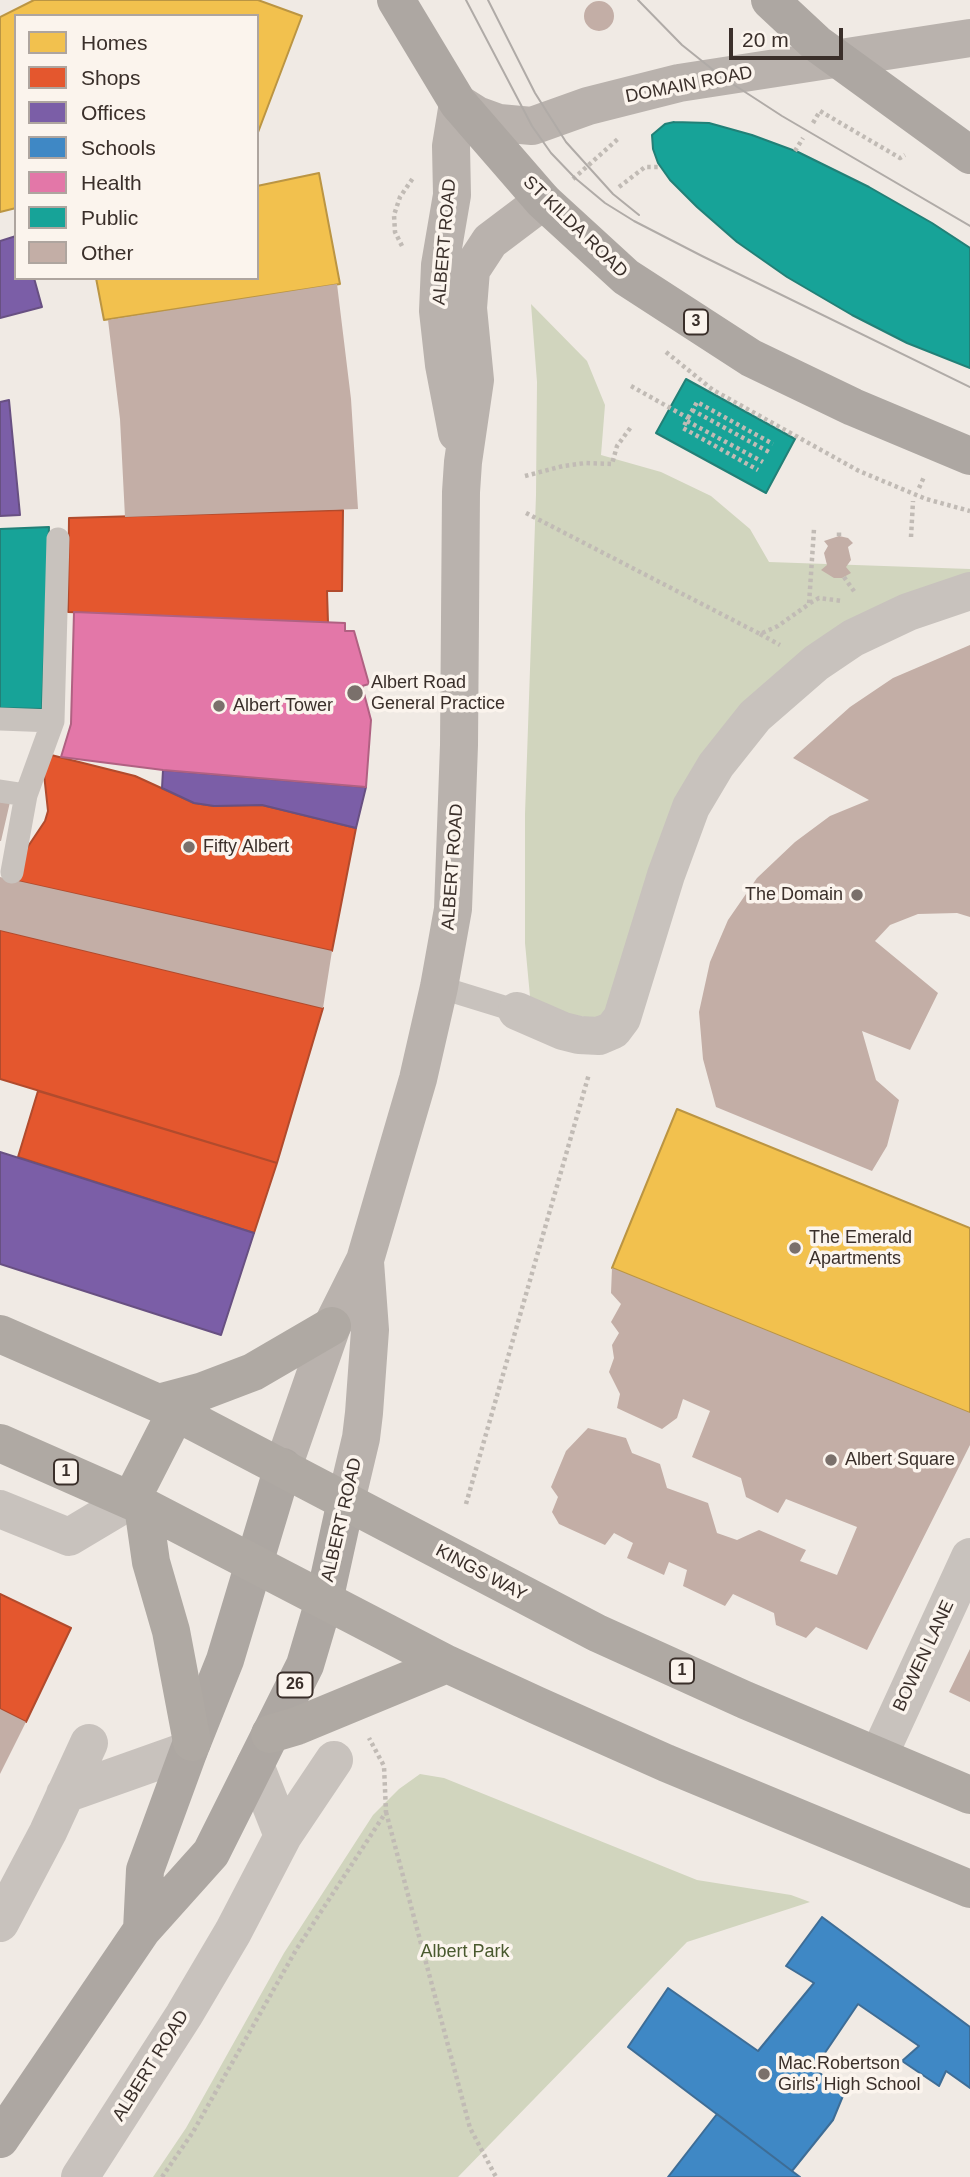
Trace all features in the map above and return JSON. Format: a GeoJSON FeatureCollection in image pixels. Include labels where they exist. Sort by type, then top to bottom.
{"type":"FeatureCollection","features":[{"type":"Feature","properties":{"kind":"highway"},"geometry":{"type":"LineString","coordinates":[[190,1746],[171,1631],[137,1503],[167,1407],[253,1372],[332,1326]]}},
{"type":"Feature","properties":{"kind":"highway","name":"KINGS WAY"},"geometry":{"type":"LineString","coordinates":[[0,1334],[167,1407],[597,1633],[745,1700],[970,1795]]}},
{"type":"Feature","properties":{"kind":"highway","name":"1"},"geometry":{"type":"LineString","coordinates":[[0,1443],[137,1503],[447,1664],[666,1763],[970,1889]]}},
{"type":"Feature","properties":{"kind":"highway"},"geometry":{"type":"LineString","coordinates":[[262,1749],[297,1726],[447,1664]]}},
{"type":"Feature","properties":{"kind":"main road","name":"ST KILDA ROAD"},"geometry":{"type":"LineString","coordinates":[[396,0],[458,103],[543,201],[626,277],[751,358],[853,407],[970,456]]}},
{"type":"Feature","properties":{"kind":"main road"},"geometry":{"type":"LineString","coordinates":[[770,0],[837,60],[970,155]]}},
{"type":"Feature","properties":{"kind":"main road","name":"ALBERT ROAD"},"geometry":{"type":"LineString","coordinates":[[142,1930],[145,1870],[225,1660],[283,1468]]}},
{"type":"Feature","properties":{"kind":"main road","name":"ALBERT ROAD"},"geometry":{"type":"LineString","coordinates":[[0,2138],[142,1930],[211,1853],[305,1665],[324,1601],[346,1501]]}},
{"type":"Feature","properties":{"kind":"street","name":"DOMAIN ROAD"},"geometry":{"type":"LineString","coordinates":[[458,103],[477,115],[499,123],[532,127],[587,106],[666,86],[970,38]]}},
{"type":"Feature","properties":{"kind":"street","name":"ALBERT ROAD"},"geometry":{"type":"LineString","coordinates":[[458,103],[451,146],[452,195],[440,265],[438,312],[444,365],[463,462]]}},
{"type":"Feature","properties":{"kind":"street","name":"ALBERT ROAD"},"geometry":{"type":"LineString","coordinates":[[283,1468],[332,1326],[365,1260],[418,1079],[453,909],[459,745],[463,462],[475,380],[468,308],[471,270],[490,242],[543,201]]}},
{"type":"Feature","properties":{"kind":"street"},"geometry":{"type":"LineString","coordinates":[[517,1011],[579,1035],[599,1036],[612,1030],[622,1018],[666,876],[691,807],[716,765],[755,716],[816,663],[853,638],[908,612],[970,592]]}},
{"type":"Feature","properties":{"kind":"street","name":"ALBERT ROAD"},"geometry":{"type":"LineString","coordinates":[[346,1501],[364,1413],[370,1329],[365,1260]]}},
{"type":"Feature","properties":{"kind":"street"},"geometry":{"type":"LineString","coordinates":[[0,1509],[69,1537],[137,1503]]}},
{"type":"Feature","properties":{"kind":"street","name":"BOWEN LANE"},"geometry":{"type":"LineString","coordinates":[[878,1755],[970,1557]]}},
{"type":"Feature","properties":{"kind":"street"},"geometry":{"type":"LineString","coordinates":[[0,1923],[89,1743]]}},
{"type":"Feature","properties":{"kind":"street"},"geometry":{"type":"LineString","coordinates":[[65,1794],[190,1746]]}},
{"type":"Feature","properties":{"kind":"street"},"geometry":{"type":"LineString","coordinates":[[262,1749],[283,1836]]}},
{"type":"Feature","properties":{"kind":"street","name":"ALBERT ROAD"},"geometry":{"type":"LineString","coordinates":[[80,2177],[212,1967],[283,1836],[334,1759]]}},
{"type":"Feature","properties":{"kind":"lane"},"geometry":{"type":"LineString","coordinates":[[12,872],[26,795],[53,721],[58,539]]}},
{"type":"Feature","properties":{"kind":"lane"},"geometry":{"type":"LineString","coordinates":[[0,719],[53,721]]}},
{"type":"Feature","properties":{"kind":"lane"},"geometry":{"type":"LineString","coordinates":[[0,791],[26,795]]}},
{"type":"Feature","properties":{"kind":"lane"},"geometry":{"type":"LineString","coordinates":[[439,987],[517,1011]]}},
{"type":"Feature","properties":{"kind":"path"},"geometry":{"type":"LineString","coordinates":[[813,123],[820,111],[900,158],[908,154]]}},
{"type":"Feature","properties":{"kind":"path"},"geometry":{"type":"LineString","coordinates":[[543,201],[588,167],[628,130]]}},
{"type":"Feature","properties":{"kind":"path"},"geometry":{"type":"LineString","coordinates":[[795,151],[803,138]]}},
{"type":"Feature","properties":{"kind":"path"},"geometry":{"type":"LineString","coordinates":[[619,187],[645,167],[661,167]]}},
{"type":"Feature","properties":{"kind":"path"},"geometry":{"type":"LineString","coordinates":[[631,386],[763,462]]}},
{"type":"Feature","properties":{"kind":"path"},"geometry":{"type":"LineString","coordinates":[[758,470],[682,428],[692,410],[697,402],[773,444]]}},
{"type":"Feature","properties":{"kind":"path"},"geometry":{"type":"LineString","coordinates":[[692,410],[769,452]]}},
{"type":"Feature","properties":{"kind":"path"},"geometry":{"type":"LineString","coordinates":[[525,476],[563,466],[612,464],[617,446],[631,427]]}},
{"type":"Feature","properties":{"kind":"path"},"geometry":{"type":"LineString","coordinates":[[919,488],[924,477]]}},
{"type":"Feature","properties":{"kind":"path"},"geometry":{"type":"LineString","coordinates":[[911,537],[913,501]]}},
{"type":"Feature","properties":{"kind":"path"},"geometry":{"type":"LineString","coordinates":[[526,513],[760,634],[778,626],[819,598],[843,601]]}},
{"type":"Feature","properties":{"kind":"path"},"geometry":{"type":"LineString","coordinates":[[809,604],[814,529]]}},
{"type":"Feature","properties":{"kind":"path"},"geometry":{"type":"LineString","coordinates":[[844,577],[860,599]]}},
{"type":"Feature","properties":{"kind":"path"},"geometry":{"type":"LineString","coordinates":[[466,1504],[599,1036]]}},
{"type":"Feature","properties":{"kind":"path"},"geometry":{"type":"LineString","coordinates":[[365,1730],[384,1766],[386,1812],[470,2128],[496,2177]]}},
{"type":"Feature","properties":{"kind":"path"},"geometry":{"type":"LineString","coordinates":[[162,2177],[193,2132],[296,1950],[386,1812]]}},
{"type":"Feature","properties":{"kind":"green space"},"geometry":{"type":"Polygon","coordinates":[[[531,304],[587,361],[605,405],[601,455],[661,472],[711,496],[750,529],[769,562],[970,569],[970,577],[749,709],[606,1021],[531,1007],[525,943],[525,814],[536,495],[537,382],[531,304]]]}},
{"type":"Feature","properties":{"kind":"green space","name":"Albert Park"},"geometry":{"type":"Polygon","coordinates":[[[420,1774],[444,1778],[697,1880],[791,1895],[810,1902],[687,1942],[458,2177],[153,2177],[186,2128],[284,1953],[373,1815],[399,1789],[420,1774]]]}},
{"type":"Feature","properties":{"kind":"building: Homes"},"geometry":{"type":"Polygon","coordinates":[[[34,0],[258,0],[302,16],[259,130],[259,14],[14,14],[14,208],[0,212],[0,17],[34,0]]]}},
{"type":"Feature","properties":{"kind":"building: Homes"},"geometry":{"type":"Polygon","coordinates":[[[319,173],[340,284],[104,320],[96,280],[259,280],[259,186],[319,173]]]}},
{"type":"Feature","properties":{"kind":"building: Homes","name":"The Emerald Apartments"},"geometry":{"type":"Polygon","coordinates":[[[677,1109],[970,1228],[970,1413],[612,1268],[677,1109]]]}},
{"type":"Feature","properties":{"kind":"building: Shops"},"geometry":{"type":"Polygon","coordinates":[[[343,510],[342,591],[327,591],[328,623],[68,612],[69,518],[343,510]]]}},
{"type":"Feature","properties":{"kind":"building: Shops","name":"Fifty Albert"},"geometry":{"type":"Polygon","coordinates":[[[47,754],[135,776],[194,803],[214,806],[262,805],[356,828],[332,951],[17,881],[23,854],[45,821],[48,811],[44,774],[47,754]]]}},
{"type":"Feature","properties":{"kind":"building: Shops"},"geometry":{"type":"Polygon","coordinates":[[[0,930],[323,1008],[277,1163],[0,1079],[0,930]]]}},
{"type":"Feature","properties":{"kind":"building: Shops"},"geometry":{"type":"Polygon","coordinates":[[[38,1091],[277,1163],[254,1233],[18,1157],[38,1091]]]}},
{"type":"Feature","properties":{"kind":"building: Shops"},"geometry":{"type":"Polygon","coordinates":[[[0,1594],[71,1628],[26,1722],[0,1709],[0,1594]]]}},
{"type":"Feature","properties":{"kind":"building: Offices"},"geometry":{"type":"Polygon","coordinates":[[[14,237],[14,280],[35,280],[42,307],[0,318],[0,241],[14,237]]]}},
{"type":"Feature","properties":{"kind":"building: Offices"},"geometry":{"type":"Polygon","coordinates":[[[9,400],[20,515],[0,516],[0,402],[9,400]]]}},
{"type":"Feature","properties":{"kind":"building: Offices"},"geometry":{"type":"Polygon","coordinates":[[[163,770],[366,787],[356,828],[262,805],[214,806],[194,803],[162,788],[163,770]]]}},
{"type":"Feature","properties":{"kind":"building: Offices"},"geometry":{"type":"Polygon","coordinates":[[[0,1152],[254,1233],[221,1335],[0,1264],[0,1152]]]}},
{"type":"Feature","properties":{"kind":"building: Schools"},"geometry":{"type":"Polygon","coordinates":[[[822,1917],[970,2027],[970,2088],[946,2071],[939,2086],[902,2061],[919,2046],[858,2004],[814,2069],[845,2091],[833,2120],[792,2171],[628,2047],[668,1988],[758,2051],[814,1983],[786,1966],[822,1917]]]}},
{"type":"Feature","properties":{"kind":"building: Schools"},"geometry":{"type":"Polygon","coordinates":[[[717,2114],[792,2171],[800,2177],[668,2177],[717,2114]]]}},
{"type":"Feature","properties":{"kind":"building: Health","name":"Albert Tower"},"geometry":{"type":"Polygon","coordinates":[[[74,612],[345,623],[345,631],[354,631],[369,684],[362,686],[371,720],[366,787],[163,770],[61,757],[71,724],[74,612]]]}},
{"type":"Feature","properties":{"kind":"building: Public"},"geometry":{"type":"Polygon","coordinates":[[[709,123],[798,152],[869,187],[970,248],[970,368],[907,343],[852,315],[787,277],[737,242],[670,180],[658,163],[652,135],[665,124],[709,123]]]}},
{"type":"Feature","properties":{"kind":"building: Public"},"geometry":{"type":"Polygon","coordinates":[[[686,379],[795,439],[766,493],[656,433],[686,379]]]}},
{"type":"Feature","properties":{"kind":"building: Public"},"geometry":{"type":"Polygon","coordinates":[[[49,527],[42,709],[0,708],[0,529],[49,527]]]}},
{"type":"Feature","properties":{"kind":"building: Other"},"geometry":{"type":"Polygon","coordinates":[[[599,1],[605,2],[613,10],[613,22],[605,30],[599,31],[593,30],[585,22],[584,16],[585,10],[593,2],[599,1]]]}},
{"type":"Feature","properties":{"kind":"building: Other"},"geometry":{"type":"Polygon","coordinates":[[[337,284],[351,399],[358,509],[125,517],[120,419],[108,320],[337,284]]]}},
{"type":"Feature","properties":{"kind":"building: Other"},"geometry":{"type":"Polygon","coordinates":[[[839,536],[848,538],[853,543],[848,547],[851,560],[846,567],[851,573],[842,578],[834,578],[821,570],[827,565],[824,553],[828,546],[824,541],[839,536]]]}},
{"type":"Feature","properties":{"kind":"building: Other","name":"The Domain"},"geometry":{"type":"Polygon","coordinates":[[[970,645],[970,917],[957,913],[918,914],[890,925],[875,941],[938,993],[910,1050],[862,1031],[876,1080],[899,1100],[887,1146],[872,1171],[716,1107],[703,1059],[699,1012],[710,962],[728,920],[757,878],[795,842],[830,816],[869,800],[793,758],[850,707],[893,678],[970,645]]]}},
{"type":"Feature","properties":{"kind":"building: Other"},"geometry":{"type":"Polygon","coordinates":[[[0,800],[10,802],[1,841],[0,841],[0,800]]]}},
{"type":"Feature","properties":{"kind":"building: Other"},"geometry":{"type":"Polygon","coordinates":[[[0,877],[332,951],[323,1008],[0,930],[0,877]]]}},
{"type":"Feature","properties":{"kind":"building: Other","name":"Albert Square"},"geometry":{"type":"Polygon","coordinates":[[[612,1268],[970,1413],[970,1445],[867,1650],[816,1627],[806,1638],[776,1625],[774,1613],[733,1594],[725,1606],[683,1586],[687,1570],[669,1562],[664,1575],[627,1558],[633,1543],[614,1533],[605,1545],[559,1524],[552,1512],[558,1497],[551,1487],[566,1451],[588,1428],[626,1438],[632,1453],[660,1464],[667,1488],[708,1503],[717,1533],[737,1540],[759,1530],[806,1550],[800,1561],[837,1575],[857,1527],[786,1499],[778,1513],[746,1497],[741,1478],[692,1457],[710,1411],[683,1399],[677,1418],[662,1429],[617,1408],[620,1394],[609,1372],[614,1358],[612,1345],[619,1333],[611,1322],[621,1304],[611,1293],[612,1268]]]}},
{"type":"Feature","properties":{"kind":"building: Other"},"geometry":{"type":"Polygon","coordinates":[[[970,1649],[970,1702],[949,1692],[970,1649]]]}},
{"type":"Feature","properties":{"kind":"building: Other"},"geometry":{"type":"Polygon","coordinates":[[[0,1709],[26,1722],[0,1774],[0,1709]]]}},
{"type":"Feature","properties":{"kind":"tram line"},"geometry":{"type":"LineString","coordinates":[[466,0],[532,126],[551,153],[605,203],[702,256],[970,387]]}},
{"type":"Feature","properties":{"kind":"tram line"},"geometry":{"type":"LineString","coordinates":[[488,0],[535,93],[566,142],[613,194],[639,215]]}},
{"type":"Feature","properties":{"kind":"tram line"},"geometry":{"type":"LineString","coordinates":[[638,0],[682,45],[722,77],[782,116],[970,226]]}},
{"type":"Feature","properties":{"kind":"place","name":"Albert Road General Practice"},"geometry":{"type":"Point","coordinates":[355,693]}},
{"type":"Feature","properties":{"kind":"place","name":"Albert Tower"},"geometry":{"type":"Point","coordinates":[219,706]}},
{"type":"Feature","properties":{"kind":"place","name":"Fifty Albert"},"geometry":{"type":"Point","coordinates":[189,847]}},
{"type":"Feature","properties":{"kind":"place","name":"The Domain"},"geometry":{"type":"Point","coordinates":[857,895]}},
{"type":"Feature","properties":{"kind":"place","name":"The Emerald Apartments"},"geometry":{"type":"Point","coordinates":[795,1248]}},
{"type":"Feature","properties":{"kind":"place","name":"Albert Square"},"geometry":{"type":"Point","coordinates":[831,1460]}},
{"type":"Feature","properties":{"kind":"place","name":"Mac.Robertson Girls' High School"},"geometry":{"type":"Point","coordinates":[764,2074]}}]}
